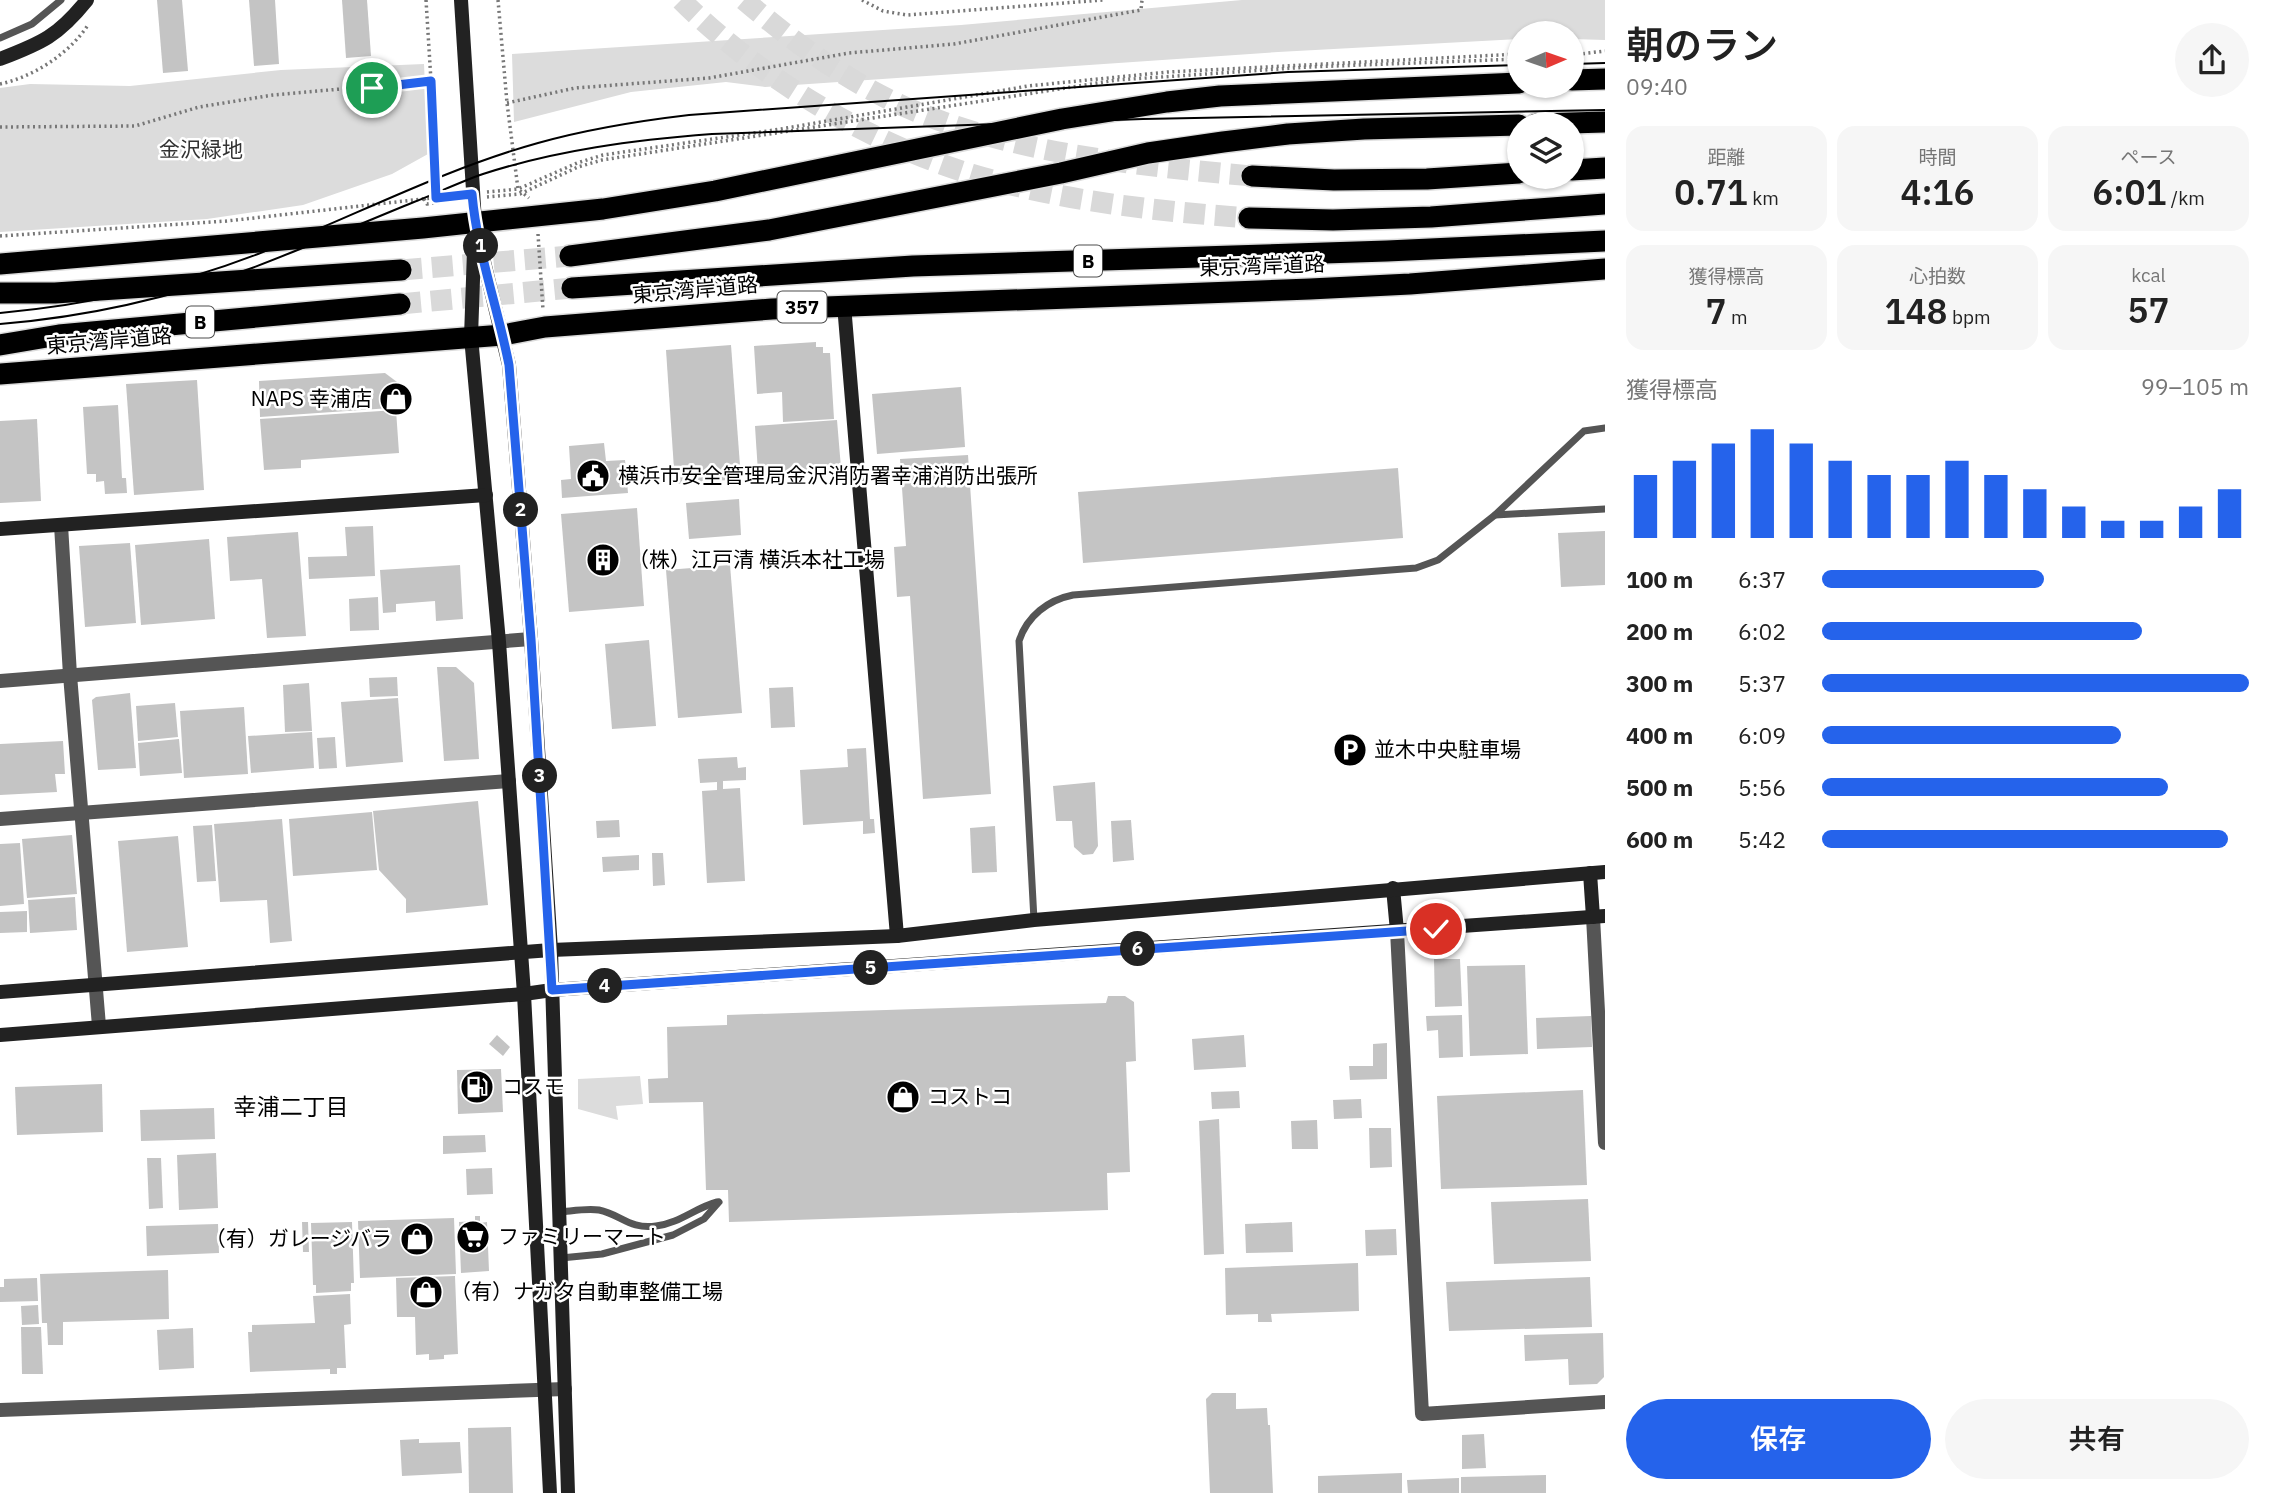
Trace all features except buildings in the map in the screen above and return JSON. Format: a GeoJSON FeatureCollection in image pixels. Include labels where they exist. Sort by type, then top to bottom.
{"type":"FeatureCollection","features":[{"type":"Feature","properties":{"kind":"highway"},"geometry":{"type":"LineString","coordinates":[[1584,80],[1605,79]]}},
{"type":"Feature","properties":{"kind":"highway"},"geometry":{"type":"LineString","coordinates":[[0,264],[603,209],[715,191],[1062,119],[1167,102],[1220,96],[1507,84]]}},
{"type":"Feature","properties":{"kind":"highway"},"geometry":{"type":"LineString","coordinates":[[1584,123],[1605,122]]}},
{"type":"Feature","properties":{"kind":"highway"},"geometry":{"type":"LineString","coordinates":[[570,256],[769,230],[1061,173],[1148,153],[1223,142],[1364,129],[1507,125]]}},
{"type":"Feature","properties":{"kind":"highway"},"geometry":{"type":"LineString","coordinates":[[1584,169],[1605,167]]}},
{"type":"Feature","properties":{"kind":"highway"},"geometry":{"type":"LineString","coordinates":[[1252,176],[1334,180],[1507,174]]}},
{"type":"Feature","properties":{"kind":"highway"},"geometry":{"type":"LineString","coordinates":[[1250,218],[1334,220],[1431,217],[1605,204]]}},
{"type":"Feature","properties":{"kind":"highway","name":"B"},"geometry":{"type":"LineString","coordinates":[[572,288],[886,267],[1605,241]]}},
{"type":"Feature","properties":{"kind":"highway","name":"東京湾岸道路"},"geometry":{"type":"LineString","coordinates":[[0,374],[503,335],[545,327],[844,305],[1310,289],[1605,269]]}},
{"type":"Feature","properties":{"kind":"highway","name":"B"},"geometry":{"type":"LineString","coordinates":[[0,293],[55,293],[401,270]]}},
{"type":"Feature","properties":{"kind":"highway","name":"B"},"geometry":{"type":"LineString","coordinates":[[0,345],[59,335],[400,304]]}},
{"type":"Feature","properties":{"kind":"street"},"geometry":{"type":"LineString","coordinates":[[0,59],[39,45],[69,23],[87,0]]}},
{"type":"Feature","properties":{"kind":"street"},"geometry":{"type":"LineString","coordinates":[[461,0],[475,222],[471,337],[499,642],[524,994],[550,1493]]}},
{"type":"Feature","properties":{"kind":"street"},"geometry":{"type":"LineString","coordinates":[[475,222],[509,365],[531,639],[551,950],[568,1493]]}},
{"type":"Feature","properties":{"kind":"street"},"geometry":{"type":"LineString","coordinates":[[844,305],[897,936]]}},
{"type":"Feature","properties":{"kind":"street"},"geometry":{"type":"LineString","coordinates":[[0,529],[486,495]]}},
{"type":"Feature","properties":{"kind":"street"},"geometry":{"type":"LineString","coordinates":[[61,525],[70,675],[99,1026]]}},
{"type":"Feature","properties":{"kind":"street"},"geometry":{"type":"LineString","coordinates":[[0,681],[531,639]]}},
{"type":"Feature","properties":{"kind":"street"},"geometry":{"type":"LineString","coordinates":[[0,819],[509,780]]}},
{"type":"Feature","properties":{"kind":"street"},"geometry":{"type":"LineString","coordinates":[[0,992],[551,950],[897,936],[1034,920],[1597,872],[1605,1143]]}},
{"type":"Feature","properties":{"kind":"street"},"geometry":{"type":"LineString","coordinates":[[1393,888],[1422,1414],[1605,1402]]}},
{"type":"Feature","properties":{"kind":"street"},"geometry":{"type":"LineString","coordinates":[[0,1035],[552,990],[1599,917]]}},
{"type":"Feature","properties":{"kind":"street"},"geometry":{"type":"LineString","coordinates":[[0,1410],[565,1389]]}},
{"type":"Feature","properties":{"kind":"lane"},"geometry":{"type":"LineString","coordinates":[[0,38],[32,24],[61,0]]}},
{"type":"Feature","properties":{"kind":"lane"},"geometry":{"type":"LineString","coordinates":[[1034,920],[1019,640],[1022,631],[1040,610],[1061,597],[1073,595],[1416,568],[1438,560],[1495,515],[1584,431],[1605,428]]}},
{"type":"Feature","properties":{"kind":"lane"},"geometry":{"type":"LineString","coordinates":[[1495,515],[1605,509]]}},
{"type":"Feature","properties":{"kind":"lane"},"geometry":{"type":"LineString","coordinates":[[559,1212],[599,1210],[632,1225],[654,1227],[680,1221],[702,1206],[719,1202],[704,1219],[673,1235],[601,1254],[561,1258]]}},
{"type":"Feature","properties":{"kind":"path"},"geometry":{"type":"LineString","coordinates":[[426,0],[436,198]]}},
{"type":"Feature","properties":{"kind":"path"},"geometry":{"type":"LineString","coordinates":[[498,0],[518,189],[534,200],[537,216],[545,327]]}},
{"type":"Feature","properties":{"kind":"path"},"geometry":{"type":"LineString","coordinates":[[862,0],[883,11],[907,15],[1103,0]]}},
{"type":"Feature","properties":{"kind":"path"},"geometry":{"type":"LineString","coordinates":[[507,103],[575,88],[709,78],[849,53],[954,44],[1141,10],[1142,0]]}},
{"type":"Feature","properties":{"kind":"path"},"geometry":{"type":"LineString","coordinates":[[1584,52],[1605,51]]}},
{"type":"Feature","properties":{"kind":"path"},"geometry":{"type":"LineString","coordinates":[[0,236],[227,221],[424,199],[520,194],[578,167],[602,160],[1117,80],[1507,57]]}},
{"type":"Feature","properties":{"kind":"path"},"geometry":{"type":"LineString","coordinates":[[424,199],[427,204],[518,189],[577,163],[603,155],[781,129],[1028,86],[1168,72],[1507,57]]}},
{"type":"Feature","properties":{"kind":"path"},"geometry":{"type":"LineString","coordinates":[[0,127],[135,126],[199,107],[273,95],[431,81]]}},
{"type":"Feature","properties":{"kind":"green space"},"geometry":{"type":"Polygon","coordinates":[[[1242,0],[1605,0],[1605,40],[1584,39],[1584,21],[1507,21],[1507,40],[1278,52],[765,87],[726,82],[631,92],[514,122],[512,54],[961,25],[1242,0]]]}},
{"type":"Feature","properties":{"kind":"green space","name":"金沢緑地"},"geometry":{"type":"Polygon","coordinates":[[[424,64],[428,154],[392,174],[303,205],[207,219],[0,232],[0,88],[30,84],[130,86],[281,70],[424,64]]]}},
{"type":"Feature","properties":{"kind":"green space"},"geometry":{"type":"Polygon","coordinates":[[[640,1076],[643,1104],[616,1106],[618,1120],[578,1109],[578,1079],[640,1076]]]}},
{"type":"Feature","properties":{"kind":"tunnel"},"geometry":{"type":"LineString","coordinates":[[681,0],[744,55],[816,104],[893,144],[932,160],[971,174],[1074,198],[1249,218]]}},
{"type":"Feature","properties":{"kind":"tunnel"},"geometry":{"type":"LineString","coordinates":[[744,0],[800,45],[840,72],[881,96],[945,122],[987,136],[1074,155],[1252,176]]}},
{"type":"Feature","properties":{"kind":"tunnel"},"geometry":{"type":"LineString","coordinates":[[401,270],[570,256]]}},
{"type":"Feature","properties":{"kind":"tunnel"},"geometry":{"type":"LineString","coordinates":[[400,304],[572,288]]}},
{"type":"Feature","properties":{"kind":"tram line"},"geometry":{"type":"LineString","coordinates":[[1584,64],[1605,63]]}},
{"type":"Feature","properties":{"kind":"tram line"},"geometry":{"type":"LineString","coordinates":[[0,313],[98,299],[195,276],[258,254],[431,180],[502,154],[557,138],[632,123],[689,115],[1288,72],[1507,65]]}},
{"type":"Feature","properties":{"kind":"tram line"},"geometry":{"type":"LineString","coordinates":[[0,324],[64,317],[128,305],[191,288],[273,260],[483,174],[567,152],[654,139],[712,134],[1143,119],[1605,110]]}},
{"type":"Feature","properties":{"kind":"place","name":"NAPS 幸浦店"},"geometry":{"type":"Point","coordinates":[396,399]}},
{"type":"Feature","properties":{"kind":"place","name":"横浜市安全管理局金沢消防署幸浦消防出張所"},"geometry":{"type":"Point","coordinates":[593,476]}},
{"type":"Feature","properties":{"kind":"place","name":"（株）江戸清 横浜本社工場"},"geometry":{"type":"Point","coordinates":[603,560]}},
{"type":"Feature","properties":{"kind":"place","name":"並木中央駐車場"},"geometry":{"type":"Point","coordinates":[1350,750]}},
{"type":"Feature","properties":{"kind":"place","name":"コスモ"},"geometry":{"type":"Point","coordinates":[477,1087]}},
{"type":"Feature","properties":{"kind":"place","name":"コストコ"},"geometry":{"type":"Point","coordinates":[903,1097]}},
{"type":"Feature","properties":{"kind":"place","name":"ファミリーマート"},"geometry":{"type":"Point","coordinates":[473,1237]}},
{"type":"Feature","properties":{"kind":"place","name":"（有）ガレージバラ"},"geometry":{"type":"Point","coordinates":[417,1239]}},
{"type":"Feature","properties":{"kind":"place","name":"（有）ナガタ自動車整備工場"},"geometry":{"type":"Point","coordinates":[426,1292]}},
{"type":"Feature","properties":{"kind":"district","name":"幸浦二丁目"},"geometry":{"type":"Point","coordinates":[291,1107]}},
{"type":"Feature","properties":{"kind":"route"},"geometry":{"type":"LineString","coordinates":[[372,88],[431,81],[436,198],[472,194],[475,222],[509,365],[531,639],[552,990],[1436,929]]}}]}
